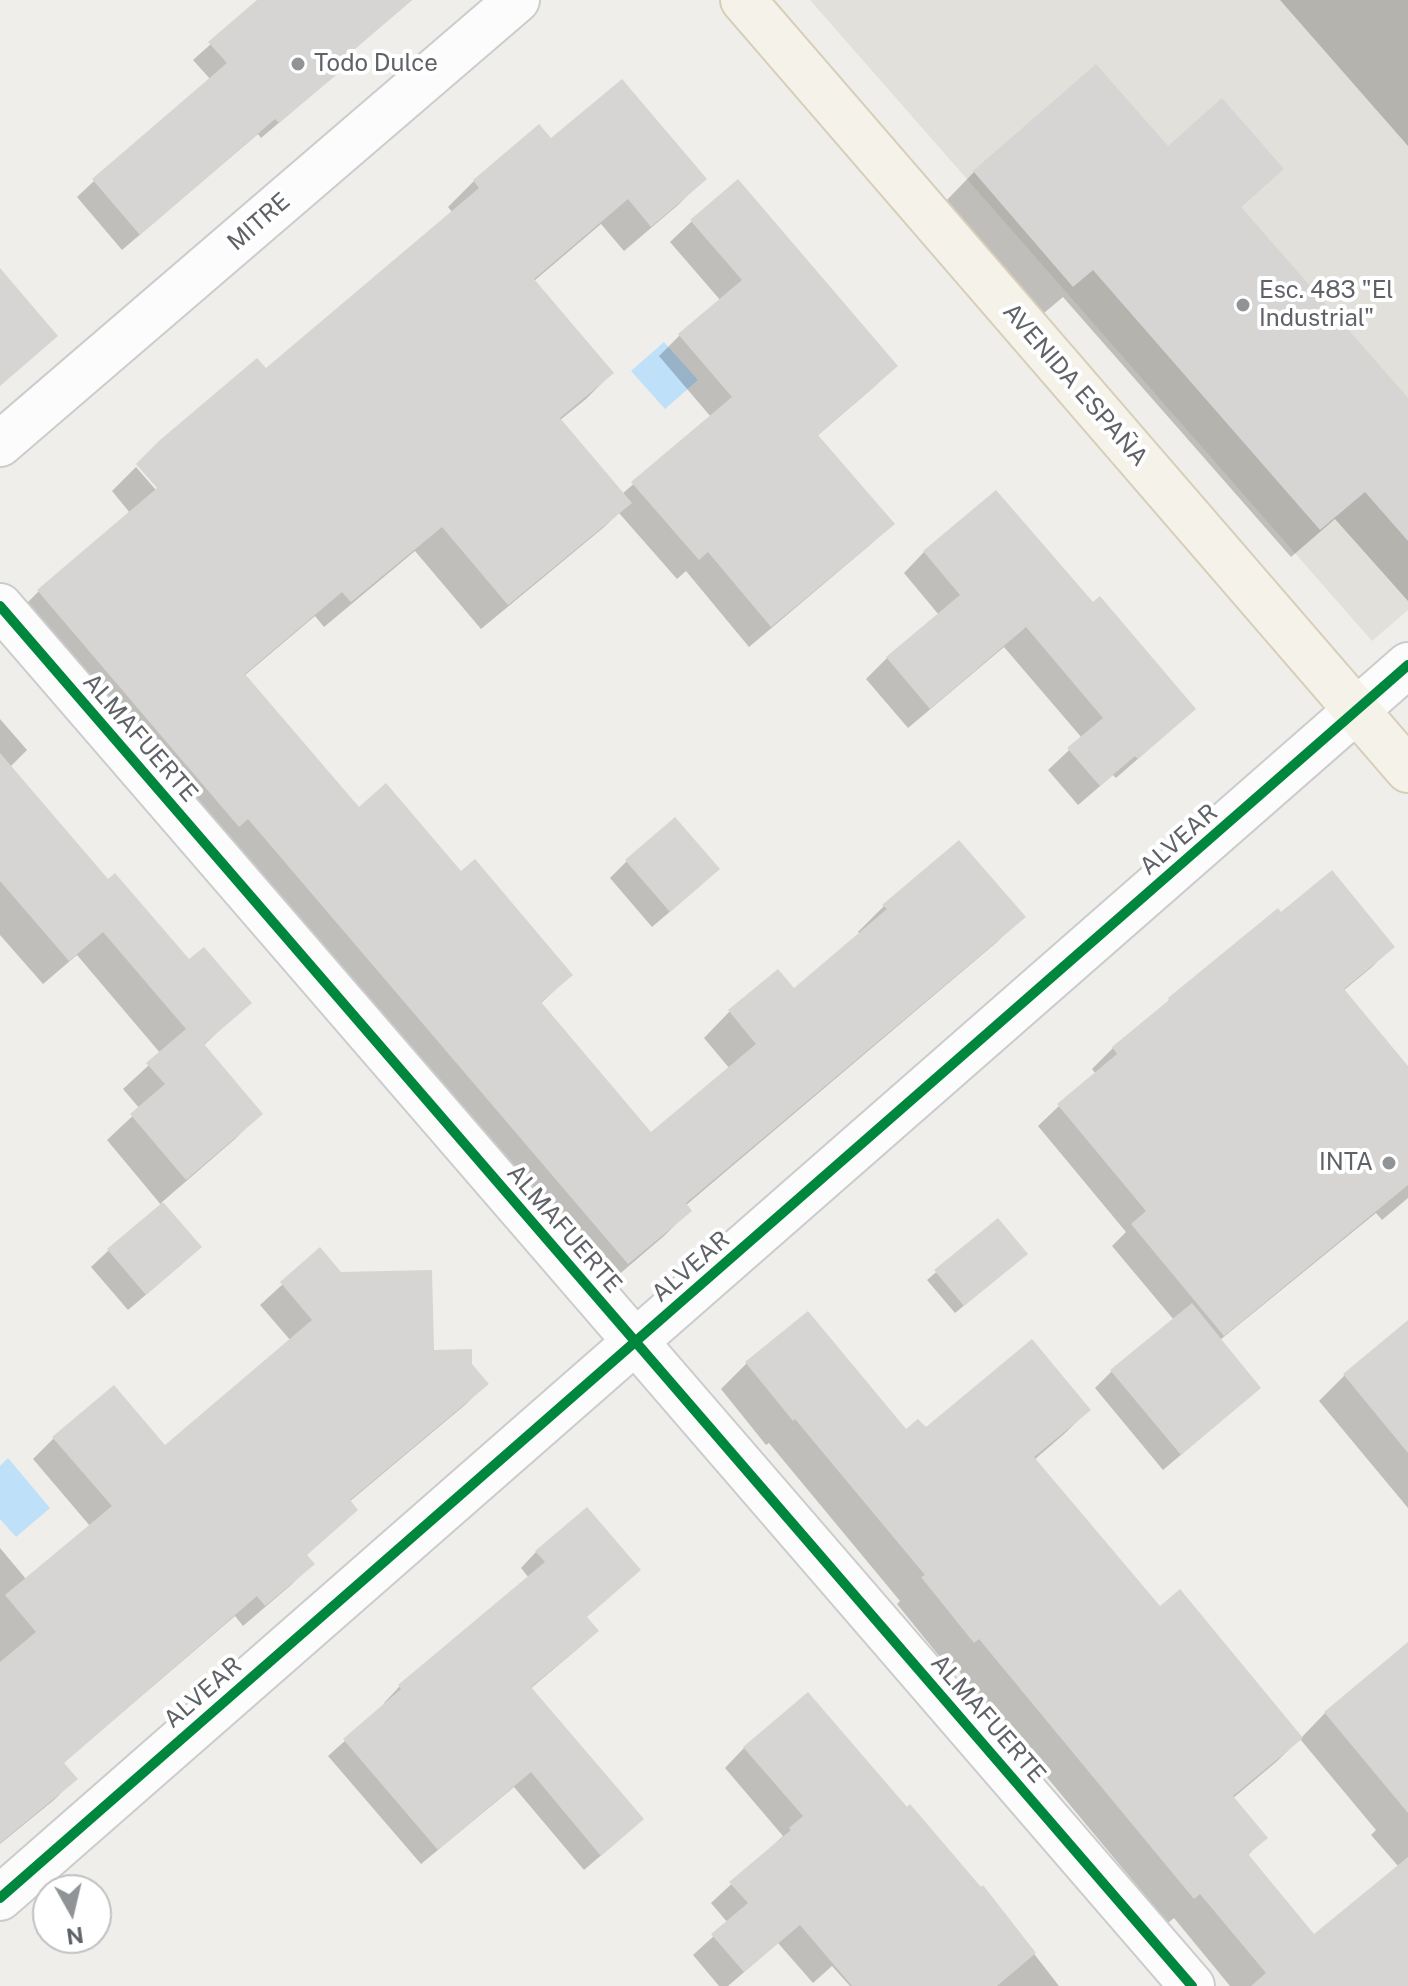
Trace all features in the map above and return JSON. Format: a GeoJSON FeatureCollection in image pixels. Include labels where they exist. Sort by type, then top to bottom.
{"type":"FeatureCollection","features":[{"type":"Feature","properties":{"kind":"main road","name":"AVENIDA ESPAÑA"},"geometry":{"type":"LineString","coordinates":[[743,0],[1408,770]]}},
{"type":"Feature","properties":{"kind":"street","name":"MITRE"},"geometry":{"type":"LineString","coordinates":[[0,444],[517,0]]}},
{"type":"Feature","properties":{"kind":"street","name":"ALMAFUERTE"},"geometry":{"type":"LineString","coordinates":[[0,606],[1192,1986]]}},
{"type":"Feature","properties":{"kind":"street","name":"ALVEAR"},"geometry":{"type":"LineString","coordinates":[[0,1898],[1408,665]]}},
{"type":"Feature","properties":{"kind":"shaded area","name":"Esc. 483 \"El Industrial\""},"geometry":{"type":"Polygon","coordinates":[[[810,0],[1408,0],[1408,610],[1372,641],[810,0]]]}},
{"type":"Feature","properties":{"kind":"water"},"geometry":{"type":"Polygon","coordinates":[[[664,342],[698,380],[665,409],[631,371],[664,342]]]}},
{"type":"Feature","properties":{"kind":"water"},"geometry":{"type":"Polygon","coordinates":[[[8,1458],[50,1508],[16,1537],[0,1519],[0,1466],[8,1458]]]}},
{"type":"Feature","properties":{"kind":"building"},"geometry":{"type":"Polygon","coordinates":[[[257,0],[412,0],[348,55],[353,61],[279,123],[275,119],[140,235],[92,179],[227,63],[208,42],[257,0]]]}},
{"type":"Feature","properties":{"kind":"building"},"geometry":{"type":"Polygon","coordinates":[[[1096,64],[1168,146],[1222,98],[1284,169],[1241,207],[1408,398],[1408,541],[1365,492],[1320,530],[1093,270],[1073,287],[973,171],[1096,64]]]}},
{"type":"Feature","properties":{"kind":"building"},"geometry":{"type":"Polygon","coordinates":[[[622,79],[707,179],[651,227],[628,199],[534,279],[614,373],[560,418],[632,503],[508,605],[442,527],[351,602],[342,592],[245,674],[359,807],[386,783],[461,871],[475,859],[573,975],[541,1002],[651,1132],[756,1044],[728,1010],[778,969],[794,988],[887,909],[882,905],[959,840],[1026,917],[686,1203],[692,1211],[628,1264],[248,819],[239,827],[37,590],[157,488],[136,464],[160,440],[257,358],[266,368],[479,188],[473,180],[539,124],[551,138],[622,79]]]}},
{"type":"Feature","properties":{"kind":"building"},"geometry":{"type":"Polygon","coordinates":[[[738,179],[898,366],[818,435],[895,524],[771,627],[708,552],[699,560],[631,482],[732,397],[678,334],[742,280],[690,220],[738,179]]]}},
{"type":"Feature","properties":{"kind":"building"},"geometry":{"type":"Polygon","coordinates":[[[0,268],[58,336],[0,386],[0,268]]]}},
{"type":"Feature","properties":{"kind":"building"},"geometry":{"type":"Polygon","coordinates":[[[996,490],[1093,602],[1100,596],[1196,709],[1138,759],[1135,756],[1100,786],[1067,748],[1103,718],[1026,627],[930,709],[886,657],[960,595],[923,551],[996,490]]]}},
{"type":"Feature","properties":{"kind":"building"},"geometry":{"type":"Polygon","coordinates":[[[0,753],[108,879],[115,873],[189,959],[204,947],[252,1003],[204,1044],[263,1114],[186,1180],[130,1114],[165,1084],[146,1063],[186,1029],[103,932],[69,961],[0,881],[0,753]]]}},
{"type":"Feature","properties":{"kind":"building"},"geometry":{"type":"Polygon","coordinates":[[[675,817],[720,869],[670,912],[625,860],[675,817]]]}},
{"type":"Feature","properties":{"kind":"building"},"geometry":{"type":"Polygon","coordinates":[[[1332,870],[1395,947],[1344,989],[1408,1066],[1408,1185],[1224,1336],[1131,1224],[1146,1211],[1057,1104],[1117,1054],[1112,1047],[1168,998],[1278,908],[1281,912],[1332,870]]]}},
{"type":"Feature","properties":{"kind":"building"},"geometry":{"type":"Polygon","coordinates":[[[163,1202],[202,1247],[146,1295],[107,1249],[163,1202]]]}},
{"type":"Feature","properties":{"kind":"building"},"geometry":{"type":"Polygon","coordinates":[[[998,1218],[1028,1254],[964,1306],[934,1270],[998,1218]]]}},
{"type":"Feature","properties":{"kind":"building"},"geometry":{"type":"Polygon","coordinates":[[[320,1247],[341,1272],[432,1270],[434,1350],[472,1349],[472,1364],[489,1384],[350,1500],[358,1510],[307,1555],[315,1564],[265,1606],[257,1596],[64,1763],[78,1779],[0,1843],[0,1662],[36,1632],[5,1595],[112,1506],[52,1437],[114,1385],[165,1445],[312,1320],[280,1282],[320,1247]]]}},
{"type":"Feature","properties":{"kind":"building"},"geometry":{"type":"Polygon","coordinates":[[[1192,1303],[1261,1388],[1181,1455],[1110,1370],[1192,1303]]]}},
{"type":"Feature","properties":{"kind":"building"},"geometry":{"type":"Polygon","coordinates":[[[808,1311],[906,1429],[918,1419],[926,1427],[1032,1339],[1091,1410],[1034,1457],[1160,1606],[1180,1589],[1303,1738],[1233,1796],[1268,1838],[1248,1854],[1314,1934],[1408,1857],[1408,1986],[1251,1986],[1266,1973],[1200,1894],[1194,1899],[979,1639],[974,1643],[921,1577],[925,1575],[745,1362],[808,1311]]]}},
{"type":"Feature","properties":{"kind":"building"},"geometry":{"type":"Polygon","coordinates":[[[1408,1320],[1408,1453],[1343,1374],[1408,1320]]]}},
{"type":"Feature","properties":{"kind":"building"},"geometry":{"type":"Polygon","coordinates":[[[587,1507],[641,1570],[587,1617],[599,1631],[531,1687],[644,1819],[601,1856],[531,1772],[438,1850],[343,1739],[401,1689],[398,1685],[545,1562],[535,1551],[587,1507]]]}},
{"type":"Feature","properties":{"kind":"building"},"geometry":{"type":"Polygon","coordinates":[[[1408,1642],[1408,1813],[1324,1712],[1408,1642]]]}},
{"type":"Feature","properties":{"kind":"building"},"geometry":{"type":"Polygon","coordinates":[[[808,1692],[907,1807],[910,1804],[981,1887],[983,1885],[1036,1953],[997,1986],[852,1986],[800,1925],[744,1972],[711,1934],[748,1903],[729,1882],[791,1830],[789,1828],[803,1816],[743,1747],[808,1692]]]}},
{"type":"Feature","properties":{"kind":"cycle path"},"geometry":{"type":"LineString","coordinates":[[0,606],[1192,1986]]}},
{"type":"Feature","properties":{"kind":"cycle path"},"geometry":{"type":"LineString","coordinates":[[0,1898],[1408,665]]}},
{"type":"Feature","properties":{"kind":"place","name":"Todo Dulce"},"geometry":{"type":"Point","coordinates":[298,64]}},
{"type":"Feature","properties":{"kind":"place","name":"Esc. 483 \"El Industrial\""},"geometry":{"type":"Point","coordinates":[1243,305]}},
{"type":"Feature","properties":{"kind":"place","name":"INTA"},"geometry":{"type":"Point","coordinates":[1389,1163]}}]}
